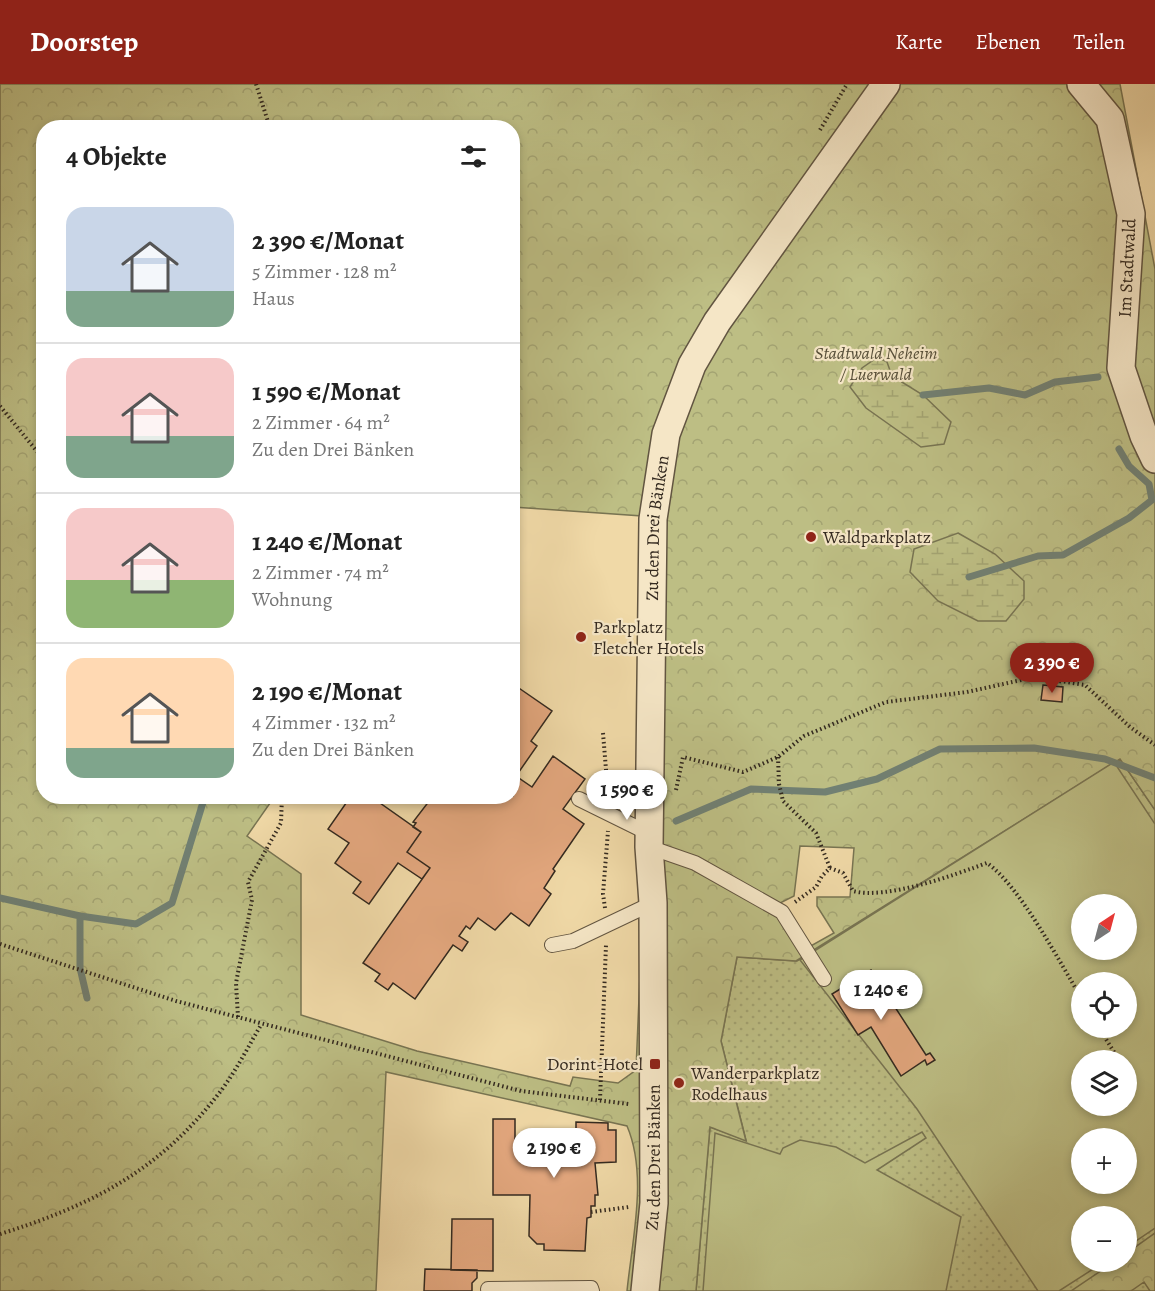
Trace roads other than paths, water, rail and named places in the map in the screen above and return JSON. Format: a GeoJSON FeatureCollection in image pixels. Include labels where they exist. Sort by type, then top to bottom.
{"type":"FeatureCollection","features":[{"type":"Feature","properties":{"kind":"street","name":"Zu den Drei Bänken"},"geometry":{"type":"LineString","coordinates":[[645,1291],[654,1203],[653,903],[650,841],[653,519],[666,434],[692,365],[717,322],[886,84]]}},
{"type":"Feature","properties":{"kind":"street","name":"Im Stadtwald"},"geometry":{"type":"LineString","coordinates":[[1081,84],[1110,119],[1131,214],[1121,368],[1144,435],[1155,459]]}},
{"type":"Feature","properties":{"kind":"lane"},"geometry":{"type":"LineString","coordinates":[[579,799],[650,841],[695,863],[782,912],[824,979]]}},
{"type":"Feature","properties":{"kind":"lane"},"geometry":{"type":"LineString","coordinates":[[552,945],[573,941],[653,903]]}},
{"type":"Feature","properties":{"kind":"lane"},"geometry":{"type":"LineString","coordinates":[[488,1289],[591,1288],[592,1291]]}},
{"type":"Feature","properties":{"kind":"waterway"},"geometry":{"type":"LineString","coordinates":[[923,395],[989,388],[1025,395],[1055,382],[1098,377]]}},
{"type":"Feature","properties":{"kind":"waterway"},"geometry":{"type":"LineString","coordinates":[[969,577],[1038,556],[1063,555],[1129,518],[1152,500],[1149,484],[1129,466],[1119,449]]}},
{"type":"Feature","properties":{"kind":"waterway"},"geometry":{"type":"LineString","coordinates":[[676,821],[751,789],[825,792],[877,779],[940,749],[1034,748],[1105,759],[1155,778]]}},
{"type":"Feature","properties":{"kind":"waterway"},"geometry":{"type":"LineString","coordinates":[[0,898],[80,916],[136,924],[172,903],[203,804]]}},
{"type":"Feature","properties":{"kind":"waterway"},"geometry":{"type":"LineString","coordinates":[[80,916],[80,968],[87,998]]}},
{"type":"Feature","properties":{"kind":"place","name":"Waldparkplatz"},"geometry":{"type":"Point","coordinates":[811,537]}},
{"type":"Feature","properties":{"kind":"place","name":"Parkplatz Fletcher Hotels"},"geometry":{"type":"Point","coordinates":[581,637]}},
{"type":"Feature","properties":{"kind":"place","name":"Dorint-Hotel"},"geometry":{"type":"Point","coordinates":[655,1064]}},
{"type":"Feature","properties":{"kind":"place","name":"Wanderparkplatz Rodelhaus"},"geometry":{"type":"Point","coordinates":[679,1083]}},
{"type":"Feature","properties":{"kind":"park label","name":"Stadtwald Neheim / Luerwald"},"geometry":{"type":"Point","coordinates":[876,363]}}]}
